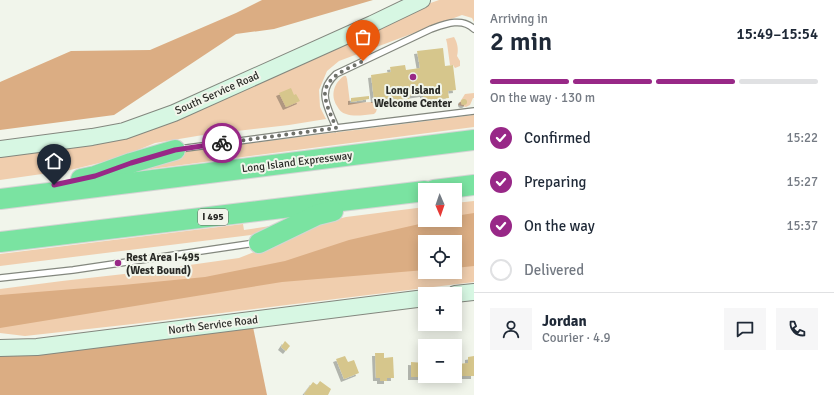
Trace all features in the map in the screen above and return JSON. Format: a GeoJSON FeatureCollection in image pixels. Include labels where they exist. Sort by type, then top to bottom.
{"type":"FeatureCollection","features":[{"type":"Feature","properties":{"kind":"highway","name":"Long Island Expressway"},"geometry":{"type":"LineString","coordinates":[[0,199],[474,140]]}},
{"type":"Feature","properties":{"kind":"highway"},"geometry":{"type":"LineString","coordinates":[[0,199],[95,176],[131,163],[175,150]]}},
{"type":"Feature","properties":{"kind":"highway"},"geometry":{"type":"LineString","coordinates":[[462,186],[474,185]]}},
{"type":"Feature","properties":{"kind":"highway","name":"I 495"},"geometry":{"type":"LineString","coordinates":[[0,242],[418,192]]}},
{"type":"Feature","properties":{"kind":"highway"},"geometry":{"type":"LineString","coordinates":[[259,243],[317,215],[398,195]]}},
{"type":"Feature","properties":{"kind":"main road","name":"South Service Road"},"geometry":{"type":"LineString","coordinates":[[0,149],[92,138],[124,131],[174,113],[422,0]]}},
{"type":"Feature","properties":{"kind":"main road"},"geometry":{"type":"LineString","coordinates":[[462,293],[474,292]]}},
{"type":"Feature","properties":{"kind":"main road","name":"North Service Road"},"geometry":{"type":"LineString","coordinates":[[0,348],[37,347],[418,299]]}},
{"type":"Feature","properties":{"kind":"lane"},"geometry":{"type":"LineString","coordinates":[[336,128],[325,100],[325,93],[330,80],[336,74],[444,24],[456,22],[465,23],[474,28]]}},
{"type":"Feature","properties":{"kind":"lane"},"geometry":{"type":"LineString","coordinates":[[175,150],[474,111]]}},
{"type":"Feature","properties":{"kind":"lane"},"geometry":{"type":"LineString","coordinates":[[0,278],[73,270],[259,243]]}},
{"type":"Feature","properties":{"kind":"shaded area"},"geometry":{"type":"Polygon","coordinates":[[[262,0],[373,0],[274,29],[236,34],[114,115],[0,130],[0,82],[71,51],[150,50],[236,13],[262,0]]]}},
{"type":"Feature","properties":{"kind":"shaded area"},"geometry":{"type":"Polygon","coordinates":[[[439,0],[474,0],[474,22],[472,18],[462,15],[339,61],[327,71],[319,90],[320,107],[326,119],[203,135],[155,143],[116,159],[70,170],[0,180],[0,154],[116,140],[405,12],[439,0]]]}},
{"type":"Feature","properties":{"kind":"shaded area"},"geometry":{"type":"Polygon","coordinates":[[[454,37],[458,51],[457,56],[460,61],[460,66],[455,68],[453,65],[450,65],[446,39],[454,37]]]}},
{"type":"Feature","properties":{"kind":"shaded area"},"geometry":{"type":"Polygon","coordinates":[[[346,76],[347,79],[350,103],[376,103],[378,105],[374,114],[359,116],[349,115],[343,113],[339,109],[335,102],[334,90],[338,82],[346,76]]]}},
{"type":"Feature","properties":{"kind":"shaded area"},"geometry":{"type":"Polygon","coordinates":[[[474,93],[474,98],[470,105],[466,107],[458,105],[465,94],[474,93]]]}},
{"type":"Feature","properties":{"kind":"shaded area"},"geometry":{"type":"Polygon","coordinates":[[[474,115],[474,127],[128,172],[174,153],[474,115]]]}},
{"type":"Feature","properties":{"kind":"shaded area"},"geometry":{"type":"Polygon","coordinates":[[[474,201],[474,282],[433,287],[418,287],[418,289],[25,336],[0,333],[0,289],[133,273],[239,258],[287,239],[317,224],[346,217],[418,208],[418,227],[462,227],[462,202],[474,201]]]}},
{"type":"Feature","properties":{"kind":"shaded area"},"geometry":{"type":"Polygon","coordinates":[[[474,213],[474,266],[462,267],[462,235],[418,235],[418,271],[282,282],[0,328],[0,295],[205,277],[285,261],[349,240],[418,224],[418,227],[462,227],[462,215],[474,213]]]}},
{"type":"Feature","properties":{"kind":"shaded area"},"geometry":{"type":"Polygon","coordinates":[[[243,224],[244,230],[283,224],[251,235],[0,266],[0,254],[243,224]]]}},
{"type":"Feature","properties":{"kind":"shaded area"},"geometry":{"type":"Polygon","coordinates":[[[253,327],[267,395],[0,395],[0,354],[253,327]]]}},
{"type":"Feature","properties":{"kind":"building","name":"Long Island Welcome Center"},"geometry":{"type":"Polygon","coordinates":[[[443,48],[445,66],[453,65],[456,90],[448,91],[449,98],[423,101],[423,94],[409,96],[410,103],[395,104],[394,98],[374,100],[371,75],[391,72],[390,67],[405,65],[406,70],[420,68],[417,51],[443,48]]]}},
{"type":"Feature","properties":{"kind":"building"},"geometry":{"type":"Polygon","coordinates":[[[291,88],[294,95],[296,94],[300,101],[286,107],[279,93],[291,88]]]}},
{"type":"Feature","properties":{"kind":"building"},"geometry":{"type":"Polygon","coordinates":[[[369,96],[369,99],[351,102],[351,98],[369,96]]]}},
{"type":"Feature","properties":{"kind":"building"},"geometry":{"type":"Polygon","coordinates":[[[464,99],[467,102],[464,105],[461,102],[464,99]]]}},
{"type":"Feature","properties":{"kind":"building"},"geometry":{"type":"Polygon","coordinates":[[[285,341],[290,346],[286,351],[281,347],[285,341]]]}},
{"type":"Feature","properties":{"kind":"building"},"geometry":{"type":"Polygon","coordinates":[[[375,353],[384,353],[384,358],[393,357],[394,378],[387,378],[387,381],[380,381],[380,378],[376,378],[375,353]]]}},
{"type":"Feature","properties":{"kind":"building"},"geometry":{"type":"Polygon","coordinates":[[[345,356],[348,362],[354,360],[359,373],[344,379],[336,359],[345,356]]]}},
{"type":"Feature","properties":{"kind":"building"},"geometry":{"type":"Polygon","coordinates":[[[474,356],[474,376],[462,376],[462,364],[468,363],[468,357],[474,356]]]}},
{"type":"Feature","properties":{"kind":"building"},"geometry":{"type":"Polygon","coordinates":[[[411,362],[418,362],[418,377],[411,377],[411,362]]]}},
{"type":"Feature","properties":{"kind":"building"},"geometry":{"type":"Polygon","coordinates":[[[320,381],[331,389],[328,395],[304,394],[313,382],[317,385],[320,381]]]}},
{"type":"Feature","properties":{"kind":"way so far"},"geometry":{"type":"LineString","coordinates":[[222,143],[336,128],[325,100],[327,86],[336,74],[363,61]]}},
{"type":"Feature","properties":{"kind":"place","name":"Long Island Welcome Center"},"geometry":{"type":"Point","coordinates":[413,77]}},
{"type":"Feature","properties":{"kind":"place","name":"Rest Area I-495 (West Bound)"},"geometry":{"type":"Point","coordinates":[118,263]}},
{"type":"Feature","properties":{"kind":"route"},"geometry":{"type":"LineString","coordinates":[[54,185],[95,176],[131,163],[175,150],[222,143]]}}]}
